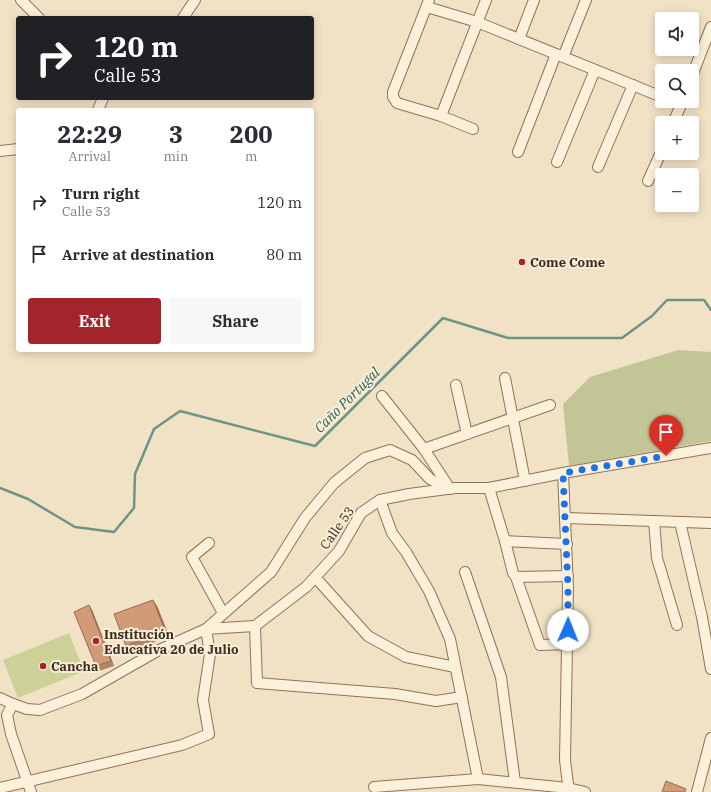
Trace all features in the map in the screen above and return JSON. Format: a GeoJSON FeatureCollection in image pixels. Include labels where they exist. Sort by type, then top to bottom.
{"type":"FeatureCollection","features":[{"type":"Feature","properties":{"kind":"street"},"geometry":{"type":"LineString","coordinates":[[21,0],[37,16]]}},
{"type":"Feature","properties":{"kind":"street"},"geometry":{"type":"LineString","coordinates":[[184,16],[195,0]]}},
{"type":"Feature","properties":{"kind":"street"},"geometry":{"type":"LineString","coordinates":[[441,116],[486,0]]}},
{"type":"Feature","properties":{"kind":"street"},"geometry":{"type":"LineString","coordinates":[[519,39],[534,0]]}},
{"type":"Feature","properties":{"kind":"street"},"geometry":{"type":"LineString","coordinates":[[518,152],[586,0]]}},
{"type":"Feature","properties":{"kind":"street"},"geometry":{"type":"LineString","coordinates":[[473,129],[441,116],[397,103],[393,97],[393,92],[428,4],[477,22],[655,94]]}},
{"type":"Feature","properties":{"kind":"street"},"geometry":{"type":"LineString","coordinates":[[697,64],[711,27]]}},
{"type":"Feature","properties":{"kind":"street"},"geometry":{"type":"LineString","coordinates":[[557,162],[594,70]]}},
{"type":"Feature","properties":{"kind":"street"},"geometry":{"type":"LineString","coordinates":[[598,167],[633,85]]}},
{"type":"Feature","properties":{"kind":"street"},"geometry":{"type":"LineString","coordinates":[[0,151],[16,149]]}},
{"type":"Feature","properties":{"kind":"street"},"geometry":{"type":"LineString","coordinates":[[648,181],[657,160]]}},
{"type":"Feature","properties":{"kind":"street"},"geometry":{"type":"LineString","coordinates":[[505,378],[514,418],[525,481]]}},
{"type":"Feature","properties":{"kind":"street"},"geometry":{"type":"LineString","coordinates":[[456,385],[467,434]]}},
{"type":"Feature","properties":{"kind":"street"},"geometry":{"type":"LineString","coordinates":[[382,396],[424,449],[449,489]]}},
{"type":"Feature","properties":{"kind":"street"},"geometry":{"type":"LineString","coordinates":[[424,449],[550,405]]}},
{"type":"Feature","properties":{"kind":"street"},"geometry":{"type":"LineString","coordinates":[[0,698],[27,709],[40,710],[82,694],[159,650],[206,629],[271,572],[305,518],[334,484],[365,458],[390,450],[412,460],[430,479],[449,489]]}},
{"type":"Feature","properties":{"kind":"street","name":"Calle 53"},"geometry":{"type":"LineString","coordinates":[[255,626],[306,587],[339,551],[361,513],[380,500],[409,494],[449,489],[489,488],[563,473],[711,451]]}},
{"type":"Feature","properties":{"kind":"street"},"geometry":{"type":"LineString","coordinates":[[563,473],[568,576],[565,760],[569,790]]}},
{"type":"Feature","properties":{"kind":"street"},"geometry":{"type":"LineString","coordinates":[[489,488],[505,541],[512,573],[516,577],[540,645],[567,644]]}},
{"type":"Feature","properties":{"kind":"street"},"geometry":{"type":"LineString","coordinates":[[380,500],[392,533],[406,552],[430,591],[450,639],[478,779]]}},
{"type":"Feature","properties":{"kind":"street"},"geometry":{"type":"LineString","coordinates":[[566,518],[711,523]]}},
{"type":"Feature","properties":{"kind":"street"},"geometry":{"type":"LineString","coordinates":[[654,521],[657,558],[677,625]]}},
{"type":"Feature","properties":{"kind":"street"},"geometry":{"type":"LineString","coordinates":[[680,522],[706,615],[711,670]]}},
{"type":"Feature","properties":{"kind":"street"},"geometry":{"type":"LineString","coordinates":[[505,541],[567,544]]}},
{"type":"Feature","properties":{"kind":"street"},"geometry":{"type":"LineString","coordinates":[[209,543],[192,557],[223,613]]}},
{"type":"Feature","properties":{"kind":"street"},"geometry":{"type":"LineString","coordinates":[[466,572],[501,677],[515,782]]}},
{"type":"Feature","properties":{"kind":"street"},"geometry":{"type":"LineString","coordinates":[[516,577],[568,576]]}},
{"type":"Feature","properties":{"kind":"street"},"geometry":{"type":"LineString","coordinates":[[315,577],[368,636],[406,657],[456,667]]}},
{"type":"Feature","properties":{"kind":"street"},"geometry":{"type":"LineString","coordinates":[[206,629],[255,626],[257,683],[394,694],[436,701],[462,697]]}},
{"type":"Feature","properties":{"kind":"street"},"geometry":{"type":"LineString","coordinates":[[0,788],[30,787],[182,745],[209,734],[203,700],[210,654],[206,629]]}},
{"type":"Feature","properties":{"kind":"street"},"geometry":{"type":"LineString","coordinates":[[13,704],[7,715],[11,734],[30,787]]}},
{"type":"Feature","properties":{"kind":"street"},"geometry":{"type":"LineString","coordinates":[[697,792],[711,738]]}},
{"type":"Feature","properties":{"kind":"street"},"geometry":{"type":"LineString","coordinates":[[374,788],[478,779],[515,782],[585,792]]}},
{"type":"Feature","properties":{"kind":"green space"},"geometry":{"type":"Polygon","coordinates":[[[678,350],[711,352],[711,441],[569,466],[563,404],[590,377],[678,350]]]}},
{"type":"Feature","properties":{"kind":"green space","name":"Cancha"},"geometry":{"type":"Polygon","coordinates":[[[69,633],[84,671],[18,698],[3,660],[69,633]]]}},
{"type":"Feature","properties":{"kind":"building"},"geometry":{"type":"Polygon","coordinates":[[[153,600],[165,630],[126,646],[114,614],[153,600]]]}},
{"type":"Feature","properties":{"kind":"building","name":"Institución Educativa 20 de Julio"},"geometry":{"type":"Polygon","coordinates":[[[89,605],[111,661],[96,666],[74,612],[89,605]]]}},
{"type":"Feature","properties":{"kind":"building"},"geometry":{"type":"Polygon","coordinates":[[[666,781],[686,789],[685,792],[662,792],[666,781]]]}},
{"type":"Feature","properties":{"kind":"waterway","name":"Caño Portugal"},"geometry":{"type":"LineString","coordinates":[[0,488],[28,499],[75,527],[114,532],[134,508],[135,474],[154,429],[180,411],[315,446],[443,318],[508,338],[622,338],[652,316],[667,300],[704,300],[711,310]]}},
{"type":"Feature","properties":{"kind":"place","name":"Come Come"},"geometry":{"type":"Point","coordinates":[522,262]}},
{"type":"Feature","properties":{"kind":"place","name":"Institución Educativa 20 de Julio"},"geometry":{"type":"Point","coordinates":[96,641]}},
{"type":"Feature","properties":{"kind":"place","name":"Cancha"},"geometry":{"type":"Point","coordinates":[43,666]}},
{"type":"Feature","properties":{"kind":"route"},"geometry":{"type":"LineString","coordinates":[[568,630],[566,518],[563,473],[666,456]]}}]}
